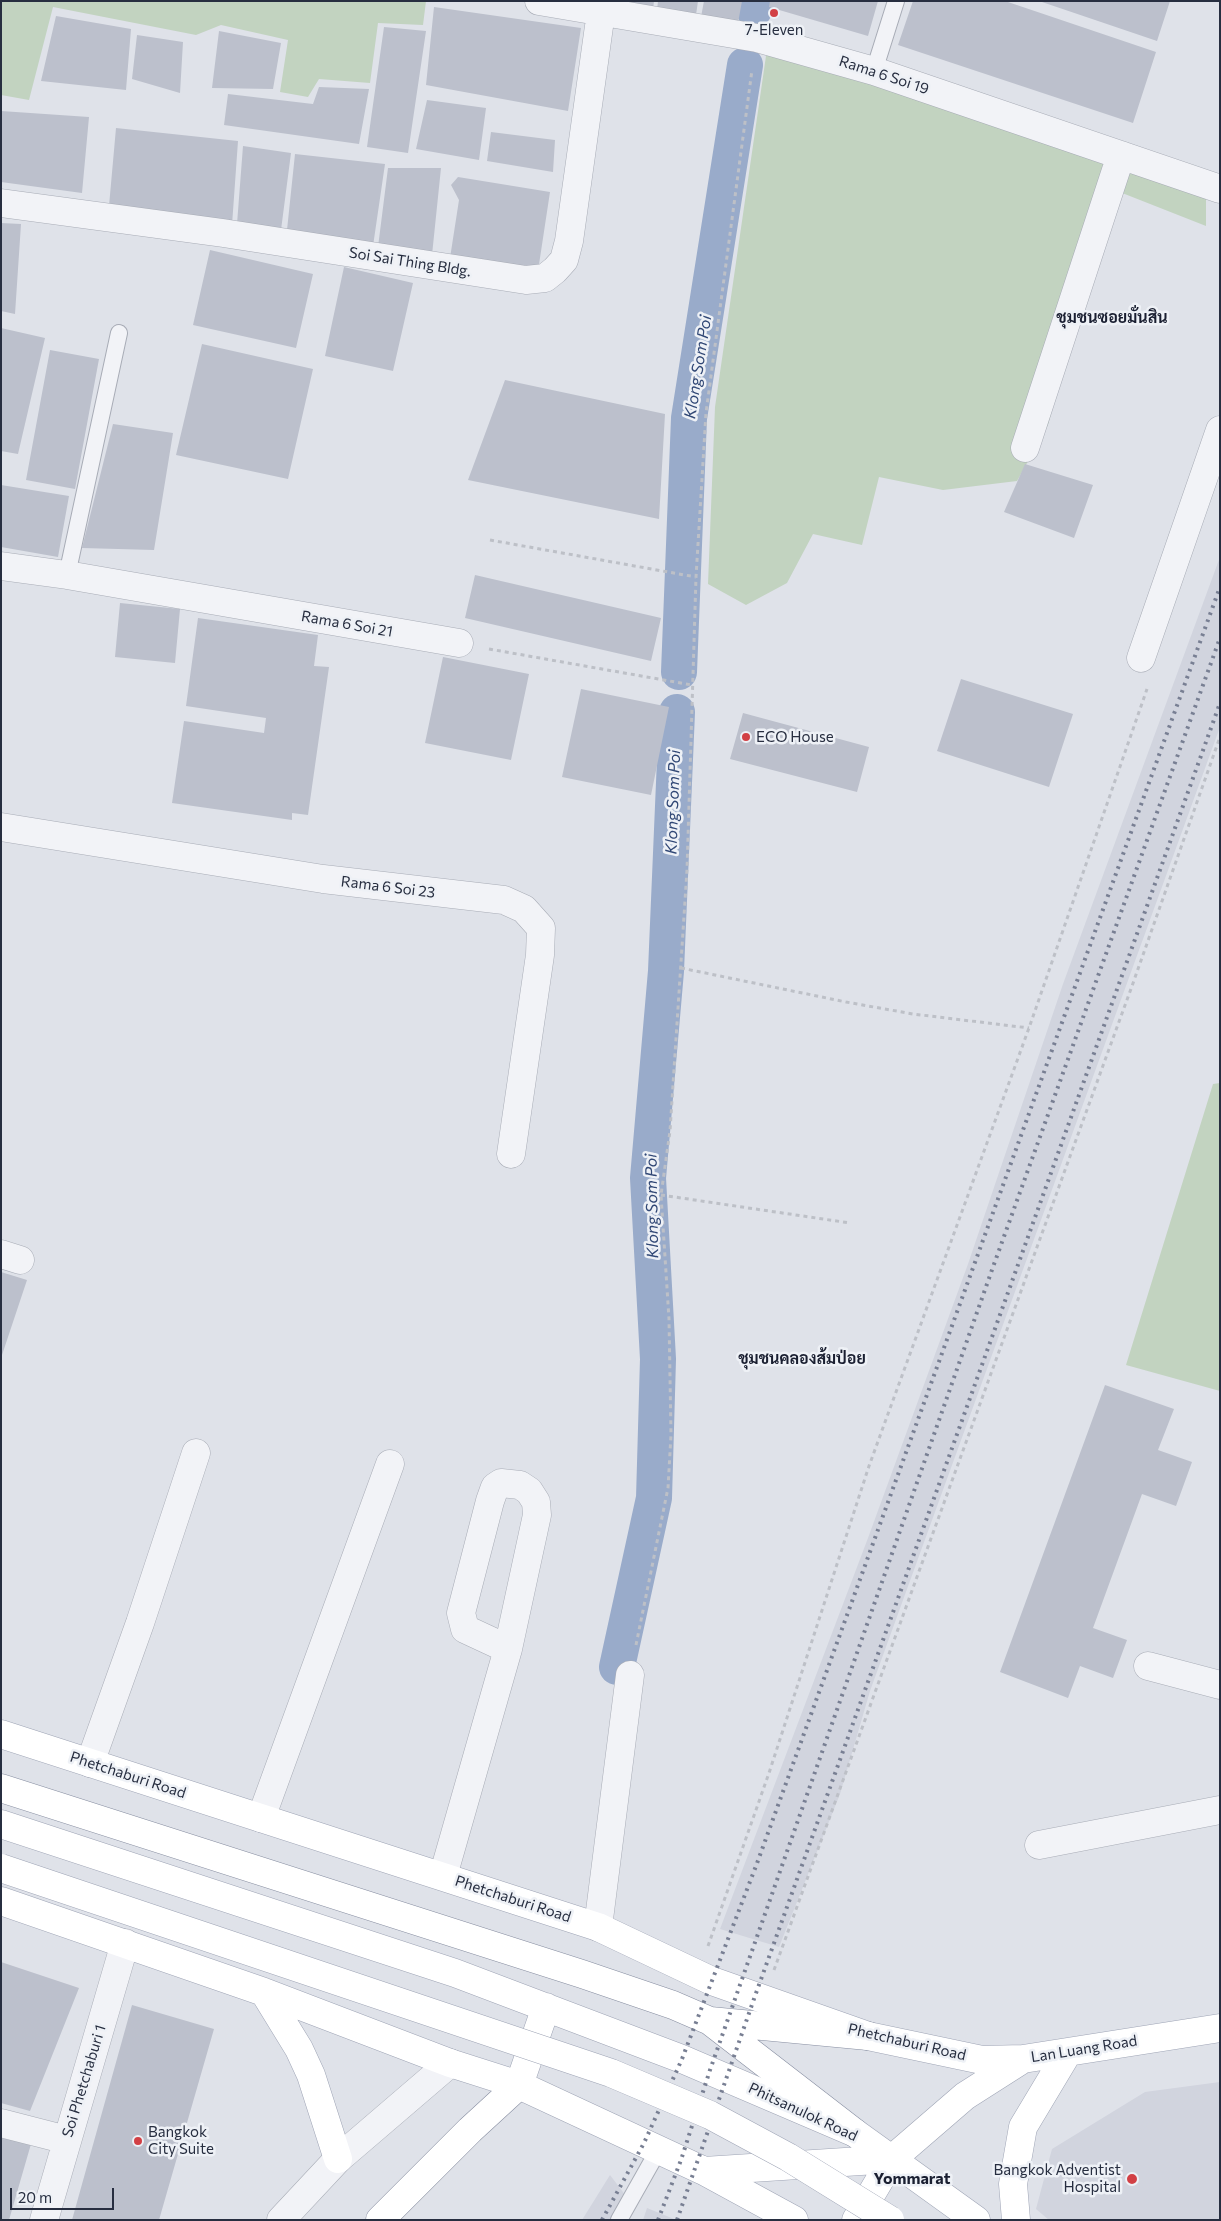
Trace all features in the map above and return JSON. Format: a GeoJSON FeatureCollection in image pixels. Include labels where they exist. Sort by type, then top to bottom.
{"type":"FeatureCollection","features":[{"type":"Feature","properties":{"kind":"main road","name":"Phetchaburi Road"},"geometry":{"type":"LineString","coordinates":[[1,1734],[598,1927],[698,1974],[868,2036],[982,2060],[1023,2059]]}},
{"type":"Feature","properties":{"kind":"main road"},"geometry":{"type":"LineString","coordinates":[[1,1788],[582,1974],[673,2005],[710,2021],[855,2133]]}},
{"type":"Feature","properties":{"kind":"main road"},"geometry":{"type":"LineString","coordinates":[[1,1824],[413,1959],[546,2007],[519,2085],[470,2130],[380,2220]]}},
{"type":"Feature","properties":{"kind":"main road"},"geometry":{"type":"LineString","coordinates":[[1,1868],[611,2072],[710,2116],[788,2157],[890,2220]]}},
{"type":"Feature","properties":{"kind":"main road"},"geometry":{"type":"LineString","coordinates":[[1,1901],[264,1992],[450,2063],[519,2085],[700,2169],[794,2220]]}},
{"type":"Feature","properties":{"kind":"main road"},"geometry":{"type":"LineString","coordinates":[[264,1992],[299,2049],[311,2075],[338,2159]]}},
{"type":"Feature","properties":{"kind":"main road","name":"Phitsanulok Road"},"geometry":{"type":"LineString","coordinates":[[546,2007],[727,2077],[855,2133],[976,2220]]}},
{"type":"Feature","properties":{"kind":"main road"},"geometry":{"type":"LineString","coordinates":[[710,2021],[868,2036]]}},
{"type":"Feature","properties":{"kind":"main road","name":"Lan Luang Road"},"geometry":{"type":"LineString","coordinates":[[856,2220],[892,2160],[965,2096],[1023,2059],[1220,2028]]}},
{"type":"Feature","properties":{"kind":"main road"},"geometry":{"type":"LineString","coordinates":[[1016,2220],[1013,2184],[1023,2127],[1068,2052]]}},
{"type":"Feature","properties":{"kind":"main road"},"geometry":{"type":"LineString","coordinates":[[700,2169],[892,2160]]}},
{"type":"Feature","properties":{"kind":"street","name":"Rama 6 Soi 19"},"geometry":{"type":"LineString","coordinates":[[538,1],[757,38],[874,71],[1220,189]]}},
{"type":"Feature","properties":{"kind":"street","name":"Soi Sai Thing Bldg."},"geometry":{"type":"LineString","coordinates":[[1,203],[224,233],[526,280],[545,278],[564,260],[569,240],[601,12]]}},
{"type":"Feature","properties":{"kind":"street"},"geometry":{"type":"LineString","coordinates":[[1025,448],[1121,155]]}},
{"type":"Feature","properties":{"kind":"street"},"geometry":{"type":"LineString","coordinates":[[1145,670],[1220,430]]}},
{"type":"Feature","properties":{"kind":"street","name":"Rama 6 Soi 21"},"geometry":{"type":"LineString","coordinates":[[1,566],[68,575],[459,644]]}},
{"type":"Feature","properties":{"kind":"street","name":"Rama 6 Soi 23"},"geometry":{"type":"LineString","coordinates":[[1,827],[323,879],[504,900],[524,909],[541,928],[540,955],[511,1154]]}},
{"type":"Feature","properties":{"kind":"street"},"geometry":{"type":"LineString","coordinates":[[90,1763],[140,1623],[196,1453]]}},
{"type":"Feature","properties":{"kind":"street"},"geometry":{"type":"LineString","coordinates":[[262,1818],[390,1464]]}},
{"type":"Feature","properties":{"kind":"street"},"geometry":{"type":"LineString","coordinates":[[443,1876],[508,1649],[537,1514],[536,1502],[529,1491],[520,1485],[501,1483],[495,1487],[490,1501],[461,1613],[465,1629],[508,1649]]}},
{"type":"Feature","properties":{"kind":"street"},"geometry":{"type":"LineString","coordinates":[[1148,1666],[1220,1685]]}},
{"type":"Feature","properties":{"kind":"street"},"geometry":{"type":"LineString","coordinates":[[598,1927],[630,1675]]}},
{"type":"Feature","properties":{"kind":"street"},"geometry":{"type":"LineString","coordinates":[[1039,1845],[1220,1810]]}},
{"type":"Feature","properties":{"kind":"street","name":"Soi Phetchaburi 1"},"geometry":{"type":"LineString","coordinates":[[44,2220],[125,1944]]}},
{"type":"Feature","properties":{"kind":"street"},"geometry":{"type":"LineString","coordinates":[[281,2220],[338,2159],[450,2063]]}},
{"type":"Feature","properties":{"kind":"street"},"geometry":{"type":"LineString","coordinates":[[1,2123],[67,2140]]}},
{"type":"Feature","properties":{"kind":"lane"},"geometry":{"type":"LineString","coordinates":[[874,71],[896,1]]}},
{"type":"Feature","properties":{"kind":"lane"},"geometry":{"type":"LineString","coordinates":[[68,575],[120,333]]}},
{"type":"Feature","properties":{"kind":"lane"},"geometry":{"type":"LineString","coordinates":[[619,2220],[659,2149]]}},
{"type":"Feature","properties":{"kind":"path"},"geometry":{"type":"LineString","coordinates":[[630,1675],[669,1479],[671,1435],[669,1319],[661,1195],[670,1131],[687,870],[696,577],[710,382],[757,38]]}},
{"type":"Feature","properties":{"kind":"path"},"geometry":{"type":"LineString","coordinates":[[490,540],[696,577]]}},
{"type":"Feature","properties":{"kind":"path"},"geometry":{"type":"LineString","coordinates":[[459,644],[692,685]]}},
{"type":"Feature","properties":{"kind":"path"},"geometry":{"type":"LineString","coordinates":[[698,1974],[769,1773],[869,1466],[1029,1028],[1145,670]]}},
{"type":"Feature","properties":{"kind":"path"},"geometry":{"type":"LineString","coordinates":[[763,1998],[1132,986],[1220,737]]}},
{"type":"Feature","properties":{"kind":"path"},"geometry":{"type":"LineString","coordinates":[[681,968],[913,1014],[1029,1028]]}},
{"type":"Feature","properties":{"kind":"path"},"geometry":{"type":"LineString","coordinates":[[661,1195],[850,1223]]}},
{"type":"Feature","properties":{"kind":"shaded area"},"geometry":{"type":"Polygon","coordinates":[[[1220,557],[1220,727],[870,1691],[840,1794],[779,1947],[720,1929],[868,1538],[968,1264],[1063,984],[1220,557]]]}},
{"type":"Feature","properties":{"kind":"shaded area","name":"Bangkok Adventist Hospital"},"geometry":{"type":"Polygon","coordinates":[[[1220,2082],[1220,2220],[1049,2220],[1036,2209],[1052,2149],[1145,2092],[1220,2082]]]}},
{"type":"Feature","properties":{"kind":"shaded area"},"geometry":{"type":"Polygon","coordinates":[[[610,2175],[626,2196],[611,2220],[582,2220],[610,2175]]]}},
{"type":"Feature","properties":{"kind":"shaded area"},"geometry":{"type":"Polygon","coordinates":[[[647,2208],[674,2219],[674,2220],[643,2220],[647,2208]]]}},
{"type":"Feature","properties":{"kind":"green space"},"geometry":{"type":"Polygon","coordinates":[[[1,1],[426,1],[423,25],[378,23],[370,83],[319,79],[308,97],[280,92],[288,40],[221,25],[196,35],[53,7],[29,100],[1,95],[1,1]]]}},
{"type":"Feature","properties":{"kind":"green space"},"geometry":{"type":"Polygon","coordinates":[[[767,49],[1206,194],[1206,226],[1112,189],[1048,425],[1017,481],[943,490],[879,477],[862,545],[813,534],[787,583],[746,605],[708,584],[715,407],[767,49]]]}},
{"type":"Feature","properties":{"kind":"green space"},"geometry":{"type":"Polygon","coordinates":[[[1220,1083],[1220,1391],[1126,1365],[1213,1084],[1220,1083]]]}},
{"type":"Feature","properties":{"kind":"building"},"geometry":{"type":"Polygon","coordinates":[[[621,1],[654,1],[653,9],[621,1]]]}},
{"type":"Feature","properties":{"kind":"building"},"geometry":{"type":"Polygon","coordinates":[[[658,1],[698,1],[696,15],[657,10],[658,1]]]}},
{"type":"Feature","properties":{"kind":"building"},"geometry":{"type":"Polygon","coordinates":[[[704,1],[742,1],[738,23],[701,17],[704,1]]]}},
{"type":"Feature","properties":{"kind":"building"},"geometry":{"type":"Polygon","coordinates":[[[770,1],[878,1],[868,36],[769,7],[770,1]]]}},
{"type":"Feature","properties":{"kind":"building"},"geometry":{"type":"Polygon","coordinates":[[[913,1],[1005,1],[1156,52],[1133,123],[898,45],[913,1]]]}},
{"type":"Feature","properties":{"kind":"building"},"geometry":{"type":"Polygon","coordinates":[[[1039,1],[1170,1],[1157,41],[1039,1]]]}},
{"type":"Feature","properties":{"kind":"building"},"geometry":{"type":"Polygon","coordinates":[[[434,7],[581,28],[568,111],[426,85],[434,7]]]}},
{"type":"Feature","properties":{"kind":"building"},"geometry":{"type":"Polygon","coordinates":[[[56,16],[131,29],[126,90],[41,81],[56,16]]]}},
{"type":"Feature","properties":{"kind":"building"},"geometry":{"type":"Polygon","coordinates":[[[384,27],[426,31],[408,153],[367,147],[384,27]]]}},
{"type":"Feature","properties":{"kind":"building"},"geometry":{"type":"Polygon","coordinates":[[[219,31],[281,43],[273,89],[212,88],[219,31]]]}},
{"type":"Feature","properties":{"kind":"building"},"geometry":{"type":"Polygon","coordinates":[[[137,35],[183,42],[180,93],[132,79],[137,35]]]}},
{"type":"Feature","properties":{"kind":"building"},"geometry":{"type":"Polygon","coordinates":[[[319,87],[369,89],[359,144],[224,125],[228,94],[313,104],[319,87]]]}},
{"type":"Feature","properties":{"kind":"building"},"geometry":{"type":"Polygon","coordinates":[[[427,100],[486,108],[479,160],[416,149],[427,100]]]}},
{"type":"Feature","properties":{"kind":"building"},"geometry":{"type":"Polygon","coordinates":[[[1,111],[89,117],[82,193],[1,182],[1,111]]]}},
{"type":"Feature","properties":{"kind":"building"},"geometry":{"type":"Polygon","coordinates":[[[116,128],[238,141],[232,225],[109,206],[116,128]]]}},
{"type":"Feature","properties":{"kind":"building"},"geometry":{"type":"Polygon","coordinates":[[[491,132],[555,140],[553,172],[487,161],[491,132]]]}},
{"type":"Feature","properties":{"kind":"building"},"geometry":{"type":"Polygon","coordinates":[[[243,146],[291,153],[281,230],[237,224],[243,146]]]}},
{"type":"Feature","properties":{"kind":"building"},"geometry":{"type":"Polygon","coordinates":[[[295,154],[385,164],[373,246],[287,230],[295,154]]]}},
{"type":"Feature","properties":{"kind":"building"},"geometry":{"type":"Polygon","coordinates":[[[388,168],[441,168],[432,255],[378,247],[388,168]]]}},
{"type":"Feature","properties":{"kind":"building"},"geometry":{"type":"Polygon","coordinates":[[[458,177],[550,192],[538,271],[450,258],[459,200],[451,185],[458,177]]]}},
{"type":"Feature","properties":{"kind":"building"},"geometry":{"type":"Polygon","coordinates":[[[1,223],[21,224],[15,314],[1,311],[1,223]]]}},
{"type":"Feature","properties":{"kind":"building"},"geometry":{"type":"Polygon","coordinates":[[[210,250],[313,274],[296,348],[193,325],[210,250]]]}},
{"type":"Feature","properties":{"kind":"building"},"geometry":{"type":"Polygon","coordinates":[[[344,267],[413,283],[393,371],[325,356],[344,267]]]}},
{"type":"Feature","properties":{"kind":"building"},"geometry":{"type":"Polygon","coordinates":[[[1,328],[45,338],[18,454],[1,451],[1,328]]]}},
{"type":"Feature","properties":{"kind":"building"},"geometry":{"type":"Polygon","coordinates":[[[202,344],[313,369],[288,479],[176,455],[202,344]]]}},
{"type":"Feature","properties":{"kind":"building"},"geometry":{"type":"Polygon","coordinates":[[[50,350],[99,359],[75,489],[26,480],[50,350]]]}},
{"type":"Feature","properties":{"kind":"building"},"geometry":{"type":"Polygon","coordinates":[[[505,380],[665,414],[659,519],[468,480],[505,380]]]}},
{"type":"Feature","properties":{"kind":"building"},"geometry":{"type":"Polygon","coordinates":[[[113,424],[173,433],[154,550],[82,548],[113,424]]]}},
{"type":"Feature","properties":{"kind":"building"},"geometry":{"type":"Polygon","coordinates":[[[1025,464],[1093,485],[1074,538],[1004,512],[1025,464]]]}},
{"type":"Feature","properties":{"kind":"building"},"geometry":{"type":"Polygon","coordinates":[[[1,485],[69,496],[58,557],[1,547],[1,485]]]}},
{"type":"Feature","properties":{"kind":"building"},"geometry":{"type":"Polygon","coordinates":[[[475,575],[661,618],[651,661],[465,618],[475,575]]]}},
{"type":"Feature","properties":{"kind":"building"},"geometry":{"type":"Polygon","coordinates":[[[120,603],[180,609],[175,663],[115,657],[120,603]]]}},
{"type":"Feature","properties":{"kind":"building"},"geometry":{"type":"Polygon","coordinates":[[[198,618],[318,635],[314,666],[329,667],[308,815],[292,813],[292,820],[172,803],[184,721],[264,733],[266,718],[186,706],[198,618]]]}},
{"type":"Feature","properties":{"kind":"building"},"geometry":{"type":"Polygon","coordinates":[[[443,657],[529,674],[511,760],[425,743],[443,657]]]}},
{"type":"Feature","properties":{"kind":"building"},"geometry":{"type":"Polygon","coordinates":[[[961,679],[1073,714],[1049,787],[937,751],[961,679]]]}},
{"type":"Feature","properties":{"kind":"building"},"geometry":{"type":"Polygon","coordinates":[[[581,689],[669,707],[651,795],[562,777],[581,689]]]}},
{"type":"Feature","properties":{"kind":"building"},"geometry":{"type":"Polygon","coordinates":[[[743,713],[869,747],[857,792],[730,759],[743,713]]]}},
{"type":"Feature","properties":{"kind":"building"},"geometry":{"type":"Polygon","coordinates":[[[1,1272],[27,1280],[2,1355],[1,1354],[1,1272]]]}},
{"type":"Feature","properties":{"kind":"building"},"geometry":{"type":"Polygon","coordinates":[[[1105,1385],[1174,1409],[1158,1450],[1192,1462],[1176,1506],[1142,1494],[1093,1628],[1127,1640],[1113,1678],[1080,1666],[1068,1698],[1000,1672],[1105,1385]]]}},
{"type":"Feature","properties":{"kind":"building"},"geometry":{"type":"Polygon","coordinates":[[[1,1962],[79,1988],[30,2111],[1,2103],[1,1962]]]}},
{"type":"Feature","properties":{"kind":"building"},"geometry":{"type":"Polygon","coordinates":[[[132,2005],[214,2029],[159,2220],[72,2220],[132,2005]]]}},
{"type":"Feature","properties":{"kind":"building"},"geometry":{"type":"Polygon","coordinates":[[[1,2137],[31,2144],[9,2220],[1,2220],[1,2137]]]}},
{"type":"Feature","properties":{"kind":"waterway","name":"Klong Som Poi"},"geometry":{"type":"LineString","coordinates":[[754,10],[755,1]]}},
{"type":"Feature","properties":{"kind":"waterway","name":"Klong Som Poi"},"geometry":{"type":"LineString","coordinates":[[679,672],[689,418],[745,65]]}},
{"type":"Feature","properties":{"kind":"waterway","name":"Klong Som Poi"},"geometry":{"type":"LineString","coordinates":[[617,1667],[654,1498],[658,1359],[648,1178],[666,971],[677,712]]}},
{"type":"Feature","properties":{"kind":"railway"},"geometry":{"type":"LineString","coordinates":[[602,2220],[644,2143],[682,2059],[756,1866],[1220,587]]}},
{"type":"Feature","properties":{"kind":"railway"},"geometry":{"type":"LineString","coordinates":[[658,2220],[681,2160],[710,2070],[993,1267],[1220,638]]}},
{"type":"Feature","properties":{"kind":"railway"},"geometry":{"type":"LineString","coordinates":[[677,2220],[755,1996],[1220,703]]}},
{"type":"Feature","properties":{"kind":"place","name":"7-Eleven"},"geometry":{"type":"Point","coordinates":[774,13]}},
{"type":"Feature","properties":{"kind":"place","name":"ECO House"},"geometry":{"type":"Point","coordinates":[746,737]}},
{"type":"Feature","properties":{"kind":"place","name":"Bangkok City Suite"},"geometry":{"type":"Point","coordinates":[138,2141]}},
{"type":"Feature","properties":{"kind":"place","name":"Bangkok Adventist Hospital"},"geometry":{"type":"Point","coordinates":[1132,2179]}},
{"type":"Feature","properties":{"kind":"district","name":"ชุมชนซอยมั่นสิน"},"geometry":{"type":"Point","coordinates":[1112,318]}},
{"type":"Feature","properties":{"kind":"district","name":"ชุมชนคลองส้มป่อย"},"geometry":{"type":"Point","coordinates":[802,1359]}},
{"type":"Feature","properties":{"kind":"district","name":"Yommarat"},"geometry":{"type":"Point","coordinates":[912,2179]}}]}
